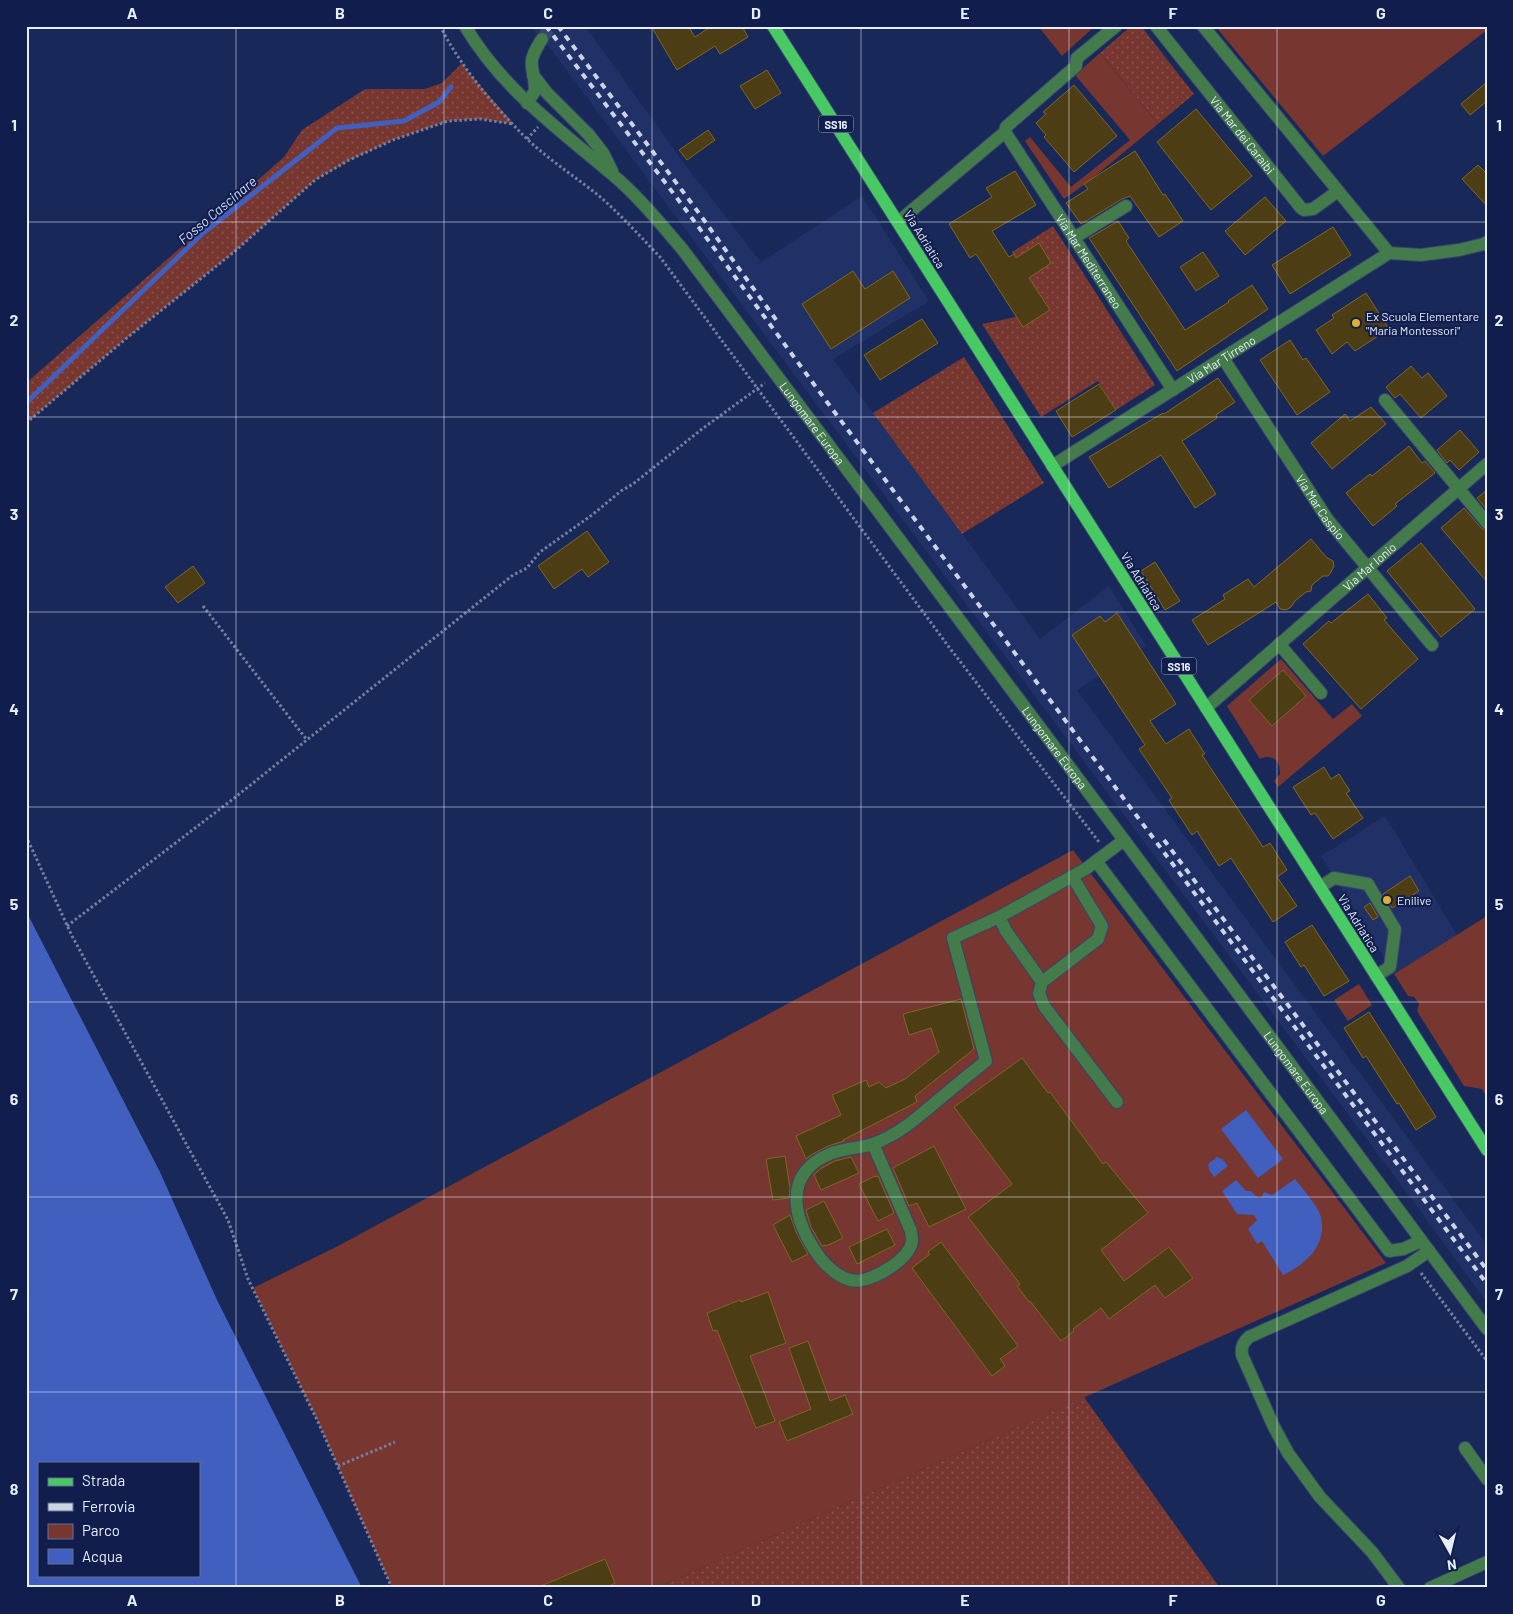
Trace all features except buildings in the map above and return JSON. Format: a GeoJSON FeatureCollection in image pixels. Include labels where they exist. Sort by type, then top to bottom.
{"type":"FeatureCollection","features":[{"type":"Feature","properties":{"kind":"main road","name":"Via Adriatica"},"geometry":{"type":"LineString","coordinates":[[773,26],[1487,1150]]}},
{"type":"Feature","properties":{"kind":"street","name":"Lungomare Europa"},"geometry":{"type":"LineString","coordinates":[[465,26],[502,76],[527,103],[614,175],[648,209],[683,250],[1487,1329]]}},
{"type":"Feature","properties":{"kind":"street"},"geometry":{"type":"LineString","coordinates":[[898,222],[1005,132],[1006,127],[1076,66],[1077,58],[1116,26]]}},
{"type":"Feature","properties":{"kind":"street","name":"Via Mar dei Caraibi"},"geometry":{"type":"LineString","coordinates":[[1156,26],[1301,208],[1304,210],[1313,209],[1338,191]]}},
{"type":"Feature","properties":{"kind":"street"},"geometry":{"type":"LineString","coordinates":[[1202,26],[1389,253],[1421,255],[1459,250],[1487,242]]}},
{"type":"Feature","properties":{"kind":"street"},"geometry":{"type":"LineString","coordinates":[[527,103],[535,92],[531,60],[542,39]]}},
{"type":"Feature","properties":{"kind":"street","name":"Lungomare Europa"},"geometry":{"type":"LineString","coordinates":[[533,75],[547,93],[589,135],[614,175]]}},
{"type":"Feature","properties":{"kind":"street","name":"Via Mar Mediterraneo"},"geometry":{"type":"LineString","coordinates":[[1005,132],[1173,390]]}},
{"type":"Feature","properties":{"kind":"street"},"geometry":{"type":"LineString","coordinates":[[1074,238],[1126,206]]}},
{"type":"Feature","properties":{"kind":"street","name":"Via Mar Tirreno"},"geometry":{"type":"LineString","coordinates":[[1052,466],[1389,253]]}},
{"type":"Feature","properties":{"kind":"street","name":"Via Mar Caspio"},"geometry":{"type":"LineString","coordinates":[[1222,358],[1328,520],[1432,645]]}},
{"type":"Feature","properties":{"kind":"street"},"geometry":{"type":"LineString","coordinates":[[1385,400],[1487,523]]}},
{"type":"Feature","properties":{"kind":"street","name":"Via Mar Ionio"},"geometry":{"type":"LineString","coordinates":[[1206,708],[1487,464]]}},
{"type":"Feature","properties":{"kind":"street"},"geometry":{"type":"LineString","coordinates":[[1279,644],[1321,693]]}},
{"type":"Feature","properties":{"kind":"street"},"geometry":{"type":"LineString","coordinates":[[873,1144],[911,1231],[912,1241],[908,1252],[895,1264],[872,1277],[856,1282],[845,1279],[826,1265],[810,1244],[798,1214],[796,1197],[799,1183],[806,1170],[818,1159],[834,1153],[873,1144],[903,1128],[986,1061],[953,938],[999,917],[1072,876],[1124,840]]}},
{"type":"Feature","properties":{"kind":"street"},"geometry":{"type":"LineString","coordinates":[[1096,861],[1389,1251],[1425,1246]]}},
{"type":"Feature","properties":{"kind":"street"},"geometry":{"type":"LineString","coordinates":[[1072,876],[1102,926],[1098,939],[1042,982],[1039,993],[1044,1006],[1118,1102]]}},
{"type":"Feature","properties":{"kind":"street"},"geometry":{"type":"LineString","coordinates":[[1320,887],[1334,878],[1368,884],[1395,929],[1390,967],[1376,976]]}},
{"type":"Feature","properties":{"kind":"street"},"geometry":{"type":"LineString","coordinates":[[999,917],[1006,931],[1042,982]]}},
{"type":"Feature","properties":{"kind":"street"},"geometry":{"type":"LineString","coordinates":[[1399,1588],[1372,1552],[1320,1497],[1288,1453],[1273,1425],[1242,1354],[1242,1349],[1243,1342],[1249,1337],[1407,1266],[1425,1246]]}},
{"type":"Feature","properties":{"kind":"street"},"geometry":{"type":"LineString","coordinates":[[1465,1448],[1487,1480]]}},
{"type":"Feature","properties":{"kind":"street"},"geometry":{"type":"LineString","coordinates":[[1430,1588],[1487,1562]]}},
{"type":"Feature","properties":{"kind":"path"},"geometry":{"type":"LineString","coordinates":[[440,26],[449,45],[470,75],[527,138],[600,197],[660,257],[949,647],[1093,835]]}},
{"type":"Feature","properties":{"kind":"path"},"geometry":{"type":"LineString","coordinates":[[26,423],[128,337],[234,252],[315,180],[350,160],[393,140],[448,121],[480,119],[514,124]]}},
{"type":"Feature","properties":{"kind":"path"},"geometry":{"type":"LineString","coordinates":[[68,926],[307,740],[513,576],[527,568],[540,552],[592,515],[621,491],[633,484],[776,375]]}},
{"type":"Feature","properties":{"kind":"path"},"geometry":{"type":"LineString","coordinates":[[203,606],[307,740]]}},
{"type":"Feature","properties":{"kind":"path"},"geometry":{"type":"LineString","coordinates":[[26,836],[68,926],[228,1220],[248,1280],[318,1422],[392,1588]]}},
{"type":"Feature","properties":{"kind":"path"},"geometry":{"type":"LineString","coordinates":[[338,1466],[395,1442]]}},
{"type":"Feature","properties":{"kind":"shaded area"},"geometry":{"type":"Polygon","coordinates":[[[530,26],[585,26],[686,166],[761,262],[862,196],[929,301],[833,359],[1040,639],[1109,586],[1146,646],[1077,690],[1487,1245],[1487,1303],[1424,1216],[550,48],[530,26]]]}},
{"type":"Feature","properties":{"kind":"shaded area"},"geometry":{"type":"Polygon","coordinates":[[[1385,816],[1457,935],[1394,974],[1321,856],[1385,816]]]}},
{"type":"Feature","properties":{"kind":"green space"},"geometry":{"type":"Polygon","coordinates":[[[1038,26],[1095,26],[1062,56],[1038,26]]]}},
{"type":"Feature","properties":{"kind":"green space"},"geometry":{"type":"Polygon","coordinates":[[[1131,26],[1141,26],[1194,94],[1158,124],[1100,53],[1131,26]]]}},
{"type":"Feature","properties":{"kind":"green space"},"geometry":{"type":"Polygon","coordinates":[[[1215,26],[1487,26],[1487,30],[1323,156],[1215,26]]]}},
{"type":"Feature","properties":{"kind":"green space"},"geometry":{"type":"Polygon","coordinates":[[[1100,53],[1158,124],[1088,182],[1064,199],[1025,141],[1030,137],[1071,187],[1130,140],[1075,75],[1100,53]]]}},
{"type":"Feature","properties":{"kind":"green space"},"geometry":{"type":"Polygon","coordinates":[[[462,63],[514,124],[480,119],[448,121],[393,140],[350,160],[315,180],[234,252],[128,337],[26,423],[26,383],[284,157],[302,130],[365,89],[425,89],[442,83],[462,63]]]}},
{"type":"Feature","properties":{"kind":"green space"},"geometry":{"type":"Polygon","coordinates":[[[1053,226],[1155,385],[1116,410],[1098,381],[1041,417],[982,324],[1049,310],[1012,252],[1053,226]]]}},
{"type":"Feature","properties":{"kind":"green space"},"geometry":{"type":"Polygon","coordinates":[[[964,357],[1044,483],[962,534],[873,413],[964,357]]]}},
{"type":"Feature","properties":{"kind":"green space"},"geometry":{"type":"Polygon","coordinates":[[[1281,659],[1333,719],[1352,704],[1362,716],[1278,787],[1274,781],[1280,774],[1279,765],[1272,758],[1264,757],[1260,759],[1227,706],[1281,659]],[[1283,670],[1249,700],[1272,726],[1306,696],[1283,670]]]}},
{"type":"Feature","properties":{"kind":"green space"},"geometry":{"type":"Polygon","coordinates":[[[1073,850],[1386,1263],[656,1588],[392,1588],[318,1422],[253,1288],[338,1246],[1073,850]]]}},
{"type":"Feature","properties":{"kind":"green space"},"geometry":{"type":"Polygon","coordinates":[[[1487,916],[1487,1097],[1482,1089],[1464,1086],[1417,1011],[1419,1004],[1414,997],[1408,996],[1394,974],[1487,916]]]}},
{"type":"Feature","properties":{"kind":"green space"},"geometry":{"type":"Polygon","coordinates":[[[1359,984],[1372,1005],[1348,1021],[1334,1000],[1359,984]]]}},
{"type":"Feature","properties":{"kind":"green space"},"geometry":{"type":"Polygon","coordinates":[[[1084,1397],[1220,1588],[656,1588],[1084,1397]]]}},
{"type":"Feature","properties":{"kind":"water"},"geometry":{"type":"Polygon","coordinates":[[[26,911],[160,1172],[217,1300],[362,1588],[26,1588],[26,911]]]}},
{"type":"Feature","properties":{"kind":"water"},"geometry":{"type":"Polygon","coordinates":[[[1246,1110],[1283,1159],[1258,1178],[1221,1129],[1246,1110]]]}},
{"type":"Feature","properties":{"kind":"water"},"geometry":{"type":"Polygon","coordinates":[[[1217,1157],[1222,1159],[1228,1166],[1214,1177],[1209,1170],[1208,1164],[1217,1157]]]}},
{"type":"Feature","properties":{"kind":"water"},"geometry":{"type":"Polygon","coordinates":[[[1295,1179],[1320,1214],[1321,1234],[1319,1243],[1308,1259],[1283,1275],[1262,1241],[1257,1244],[1248,1229],[1257,1220],[1254,1215],[1237,1214],[1222,1191],[1236,1180],[1246,1191],[1251,1191],[1261,1198],[1264,1192],[1272,1195],[1295,1179]]]}},
{"type":"Feature","properties":{"kind":"waterway","name":"Fosso Cascinare"},"geometry":{"type":"LineString","coordinates":[[26,403],[203,233],[337,128],[404,121],[439,102],[451,87]]}},
{"type":"Feature","properties":{"kind":"tunnel"},"geometry":{"type":"LineString","coordinates":[[542,39],[551,26]]}},
{"type":"Feature","properties":{"kind":"railway"},"geometry":{"type":"LineString","coordinates":[[546,26],[686,210],[827,402],[1487,1284]]}},
{"type":"Feature","properties":{"kind":"railway"},"geometry":{"type":"LineString","coordinates":[[558,26],[693,205],[777,321]]}},
{"type":"Feature","properties":{"kind":"railway"},"geometry":{"type":"LineString","coordinates":[[1164,840],[1487,1270]]}},
{"type":"Feature","properties":{"kind":"place","name":"Ex Scuola Elementare \"Maria Montessori\""},"geometry":{"type":"Point","coordinates":[1356,323]}},
{"type":"Feature","properties":{"kind":"place","name":"Enilive"},"geometry":{"type":"Point","coordinates":[1387,900]}}]}
